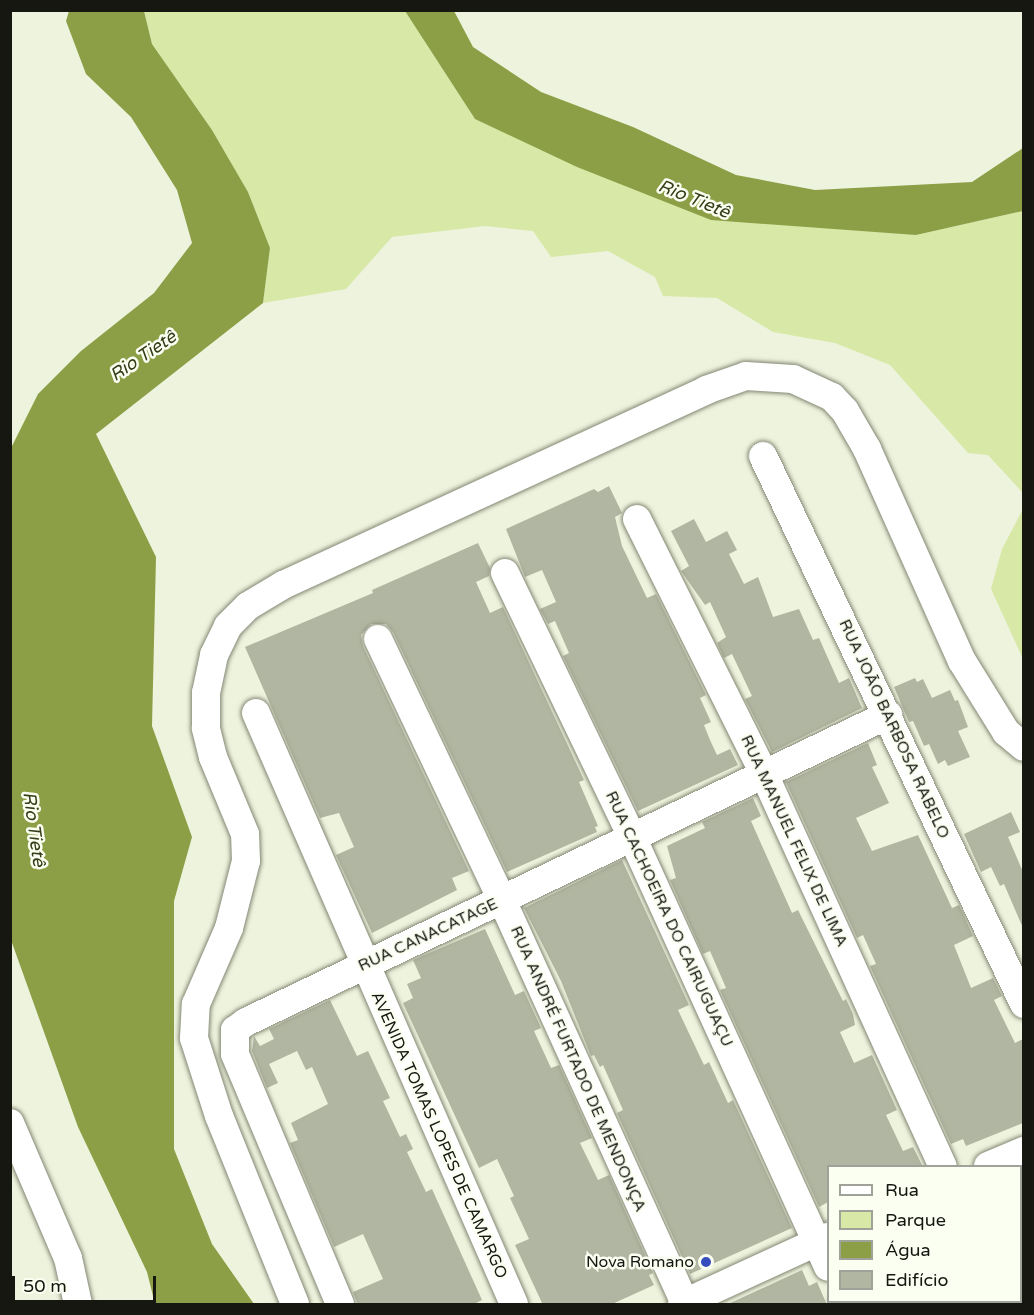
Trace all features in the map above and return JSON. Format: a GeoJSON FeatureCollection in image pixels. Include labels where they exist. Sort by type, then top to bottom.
{"type":"FeatureCollection","features":[{"type":"Feature","properties":{"kind":"street"},"geometry":{"type":"LineString","coordinates":[[294,1305],[219,1116],[194,1038],[196,1004],[230,928],[246,861],[245,834],[213,757],[206,728],[206,693],[218,645],[228,626],[248,606],[283,585],[706,390],[746,376],[793,379],[832,397],[846,411],[867,449],[962,661],[1006,732],[1023,747]]}},
{"type":"Feature","properties":{"kind":"street","name":"RUA JOÃO BARBOSA RABELO"},"geometry":{"type":"LineString","coordinates":[[763,456],[888,715],[1023,1004]]}},
{"type":"Feature","properties":{"kind":"street","name":"RUA MANUEL FELIX DE LIMA"},"geometry":{"type":"LineString","coordinates":[[637,519],[764,774],[942,1165]]}},
{"type":"Feature","properties":{"kind":"street","name":"RUA CACHOEIRA DO CAIRUGUAÇU"},"geometry":{"type":"LineString","coordinates":[[506,573],[825,1249]]}},
{"type":"Feature","properties":{"kind":"street","name":"RUA ANDRÉ FURTADO DE MENDONÇA"},"geometry":{"type":"LineString","coordinates":[[378,639],[502,900],[684,1304]]}},
{"type":"Feature","properties":{"kind":"street","name":"AVENIDA TOMAS LOPES DE CAMARGO"},"geometry":{"type":"LineString","coordinates":[[256,713],[363,966],[514,1305]]}},
{"type":"Feature","properties":{"kind":"street","name":"RUA CANACATAGE"},"geometry":{"type":"LineString","coordinates":[[340,1305],[235,1054],[234,1036],[246,1022],[633,839],[888,715]]}},
{"type":"Feature","properties":{"kind":"street"},"geometry":{"type":"LineString","coordinates":[[10,1123],[68,1258],[74,1302]]}},
{"type":"Feature","properties":{"kind":"street"},"geometry":{"type":"LineString","coordinates":[[992,1165],[1023,1151]]}},
{"type":"Feature","properties":{"kind":"street"},"geometry":{"type":"LineString","coordinates":[[684,1304],[825,1249]]}},
{"type":"Feature","properties":{"kind":"green space"},"geometry":{"type":"Polygon","coordinates":[[[144,11],[405,11],[475,119],[916,235],[1023,211],[1023,493],[988,455],[968,453],[890,365],[835,343],[773,332],[717,298],[663,296],[655,277],[608,251],[551,257],[533,231],[485,226],[392,237],[346,289],[263,303],[270,248],[248,192],[212,130],[152,44],[144,11]]]}},
{"type":"Feature","properties":{"kind":"green space"},"geometry":{"type":"Polygon","coordinates":[[[1023,509],[1023,659],[991,589],[1002,549],[1023,509]]]}},
{"type":"Feature","properties":{"kind":"water","name":"Rio Tietê"},"geometry":{"type":"Polygon","coordinates":[[[69,11],[144,11],[152,44],[212,130],[248,192],[270,248],[263,303],[96,434],[156,557],[152,726],[192,837],[174,901],[174,1149],[212,1244],[254,1304],[155,1304],[147,1272],[78,1127],[11,940],[11,448],[38,394],[81,351],[154,293],[192,243],[177,190],[131,117],[86,74],[66,21],[69,11]]]}},
{"type":"Feature","properties":{"kind":"water","name":"Rio Tietê"},"geometry":{"type":"Polygon","coordinates":[[[405,11],[454,11],[473,47],[541,92],[633,127],[736,175],[815,190],[972,182],[1023,148],[1023,211],[916,235],[711,220],[577,167],[475,119],[405,11]]]}},
{"type":"Feature","properties":{"kind":"building"},"geometry":{"type":"Polygon","coordinates":[[[609,486],[622,513],[615,517],[622,546],[647,598],[656,594],[706,695],[700,698],[711,722],[704,725],[710,740],[717,755],[730,749],[738,765],[638,811],[563,656],[569,653],[555,621],[548,624],[540,609],[556,602],[542,570],[525,577],[506,529],[594,489],[598,492],[609,486]]]}},
{"type":"Feature","properties":{"kind":"building"},"geometry":{"type":"Polygon","coordinates":[[[694,519],[706,542],[727,531],[737,550],[729,554],[744,584],[758,577],[773,617],[799,609],[813,640],[819,638],[839,683],[849,678],[862,708],[772,752],[745,699],[752,696],[732,654],[724,658],[717,643],[726,637],[710,602],[705,605],[681,571],[689,566],[671,531],[694,519]]]}},
{"type":"Feature","properties":{"kind":"building"},"geometry":{"type":"Polygon","coordinates":[[[478,543],[490,568],[489,576],[476,582],[490,613],[503,607],[584,780],[579,782],[598,826],[595,827],[597,832],[507,872],[393,632],[386,624],[371,624],[361,635],[363,646],[469,871],[452,878],[457,890],[372,933],[336,855],[354,847],[339,813],[320,818],[245,647],[373,593],[372,590],[478,543]]]}},
{"type":"Feature","properties":{"kind":"building"},"geometry":{"type":"Polygon","coordinates":[[[915,678],[917,682],[923,679],[932,698],[950,690],[955,701],[958,700],[968,727],[958,731],[970,757],[948,766],[945,760],[938,764],[929,744],[924,746],[913,721],[909,722],[894,687],[915,678]]]}},
{"type":"Feature","properties":{"kind":"building"},"geometry":{"type":"Polygon","coordinates":[[[868,743],[877,765],[872,767],[889,803],[856,818],[872,851],[918,835],[952,908],[959,905],[973,936],[954,945],[971,988],[993,978],[1002,996],[994,1000],[1015,1043],[1023,1039],[1023,1123],[966,1146],[963,1139],[951,1144],[870,966],[876,964],[863,935],[857,938],[786,782],[868,743]]]}},
{"type":"Feature","properties":{"kind":"building"},"geometry":{"type":"Polygon","coordinates":[[[753,798],[761,816],[751,821],[792,913],[798,910],[843,1001],[846,999],[853,1014],[855,1025],[840,1032],[854,1063],[872,1055],[897,1110],[886,1115],[903,1151],[913,1147],[922,1165],[827,1165],[827,1203],[819,1207],[720,990],[726,988],[710,951],[703,954],[670,880],[676,878],[667,846],[705,828],[702,822],[753,798]]]}},
{"type":"Feature","properties":{"kind":"building"},"geometry":{"type":"Polygon","coordinates":[[[1011,812],[1020,832],[1008,837],[1023,872],[1023,928],[1004,884],[1000,886],[991,867],[981,872],[964,834],[1011,812]]]}},
{"type":"Feature","properties":{"kind":"building"},"geometry":{"type":"Polygon","coordinates":[[[622,860],[689,1005],[678,1010],[704,1065],[709,1062],[728,1103],[733,1100],[792,1228],[690,1274],[617,1113],[623,1110],[603,1065],[600,1067],[594,1055],[591,1056],[561,981],[524,908],[622,860]]]}},
{"type":"Feature","properties":{"kind":"building"},"geometry":{"type":"Polygon","coordinates":[[[485,929],[515,995],[524,991],[541,1028],[534,1031],[551,1068],[559,1065],[592,1138],[580,1143],[598,1180],[609,1175],[653,1273],[649,1275],[654,1285],[610,1305],[543,1305],[515,1245],[529,1239],[510,1198],[514,1196],[497,1159],[479,1168],[403,1003],[413,998],[407,984],[421,978],[413,960],[485,929]]]}},
{"type":"Feature","properties":{"kind":"building"},"geometry":{"type":"Polygon","coordinates":[[[330,1000],[357,1056],[368,1051],[390,1098],[383,1101],[400,1137],[406,1134],[413,1149],[407,1152],[426,1192],[432,1189],[482,1300],[472,1305],[358,1305],[353,1292],[383,1279],[363,1234],[334,1247],[290,1143],[298,1140],[291,1123],[328,1104],[312,1067],[306,1070],[297,1051],[269,1064],[278,1083],[267,1088],[252,1051],[254,1036],[260,1046],[274,1039],[269,1029],[330,1000]]]}},
{"type":"Feature","properties":{"kind":"building"},"geometry":{"type":"Polygon","coordinates":[[[802,1270],[809,1286],[817,1282],[827,1305],[726,1305],[802,1270]]]}},
{"type":"Feature","properties":{"kind":"place","name":"Nova Romano"},"geometry":{"type":"Point","coordinates":[706,1262]}}]}
